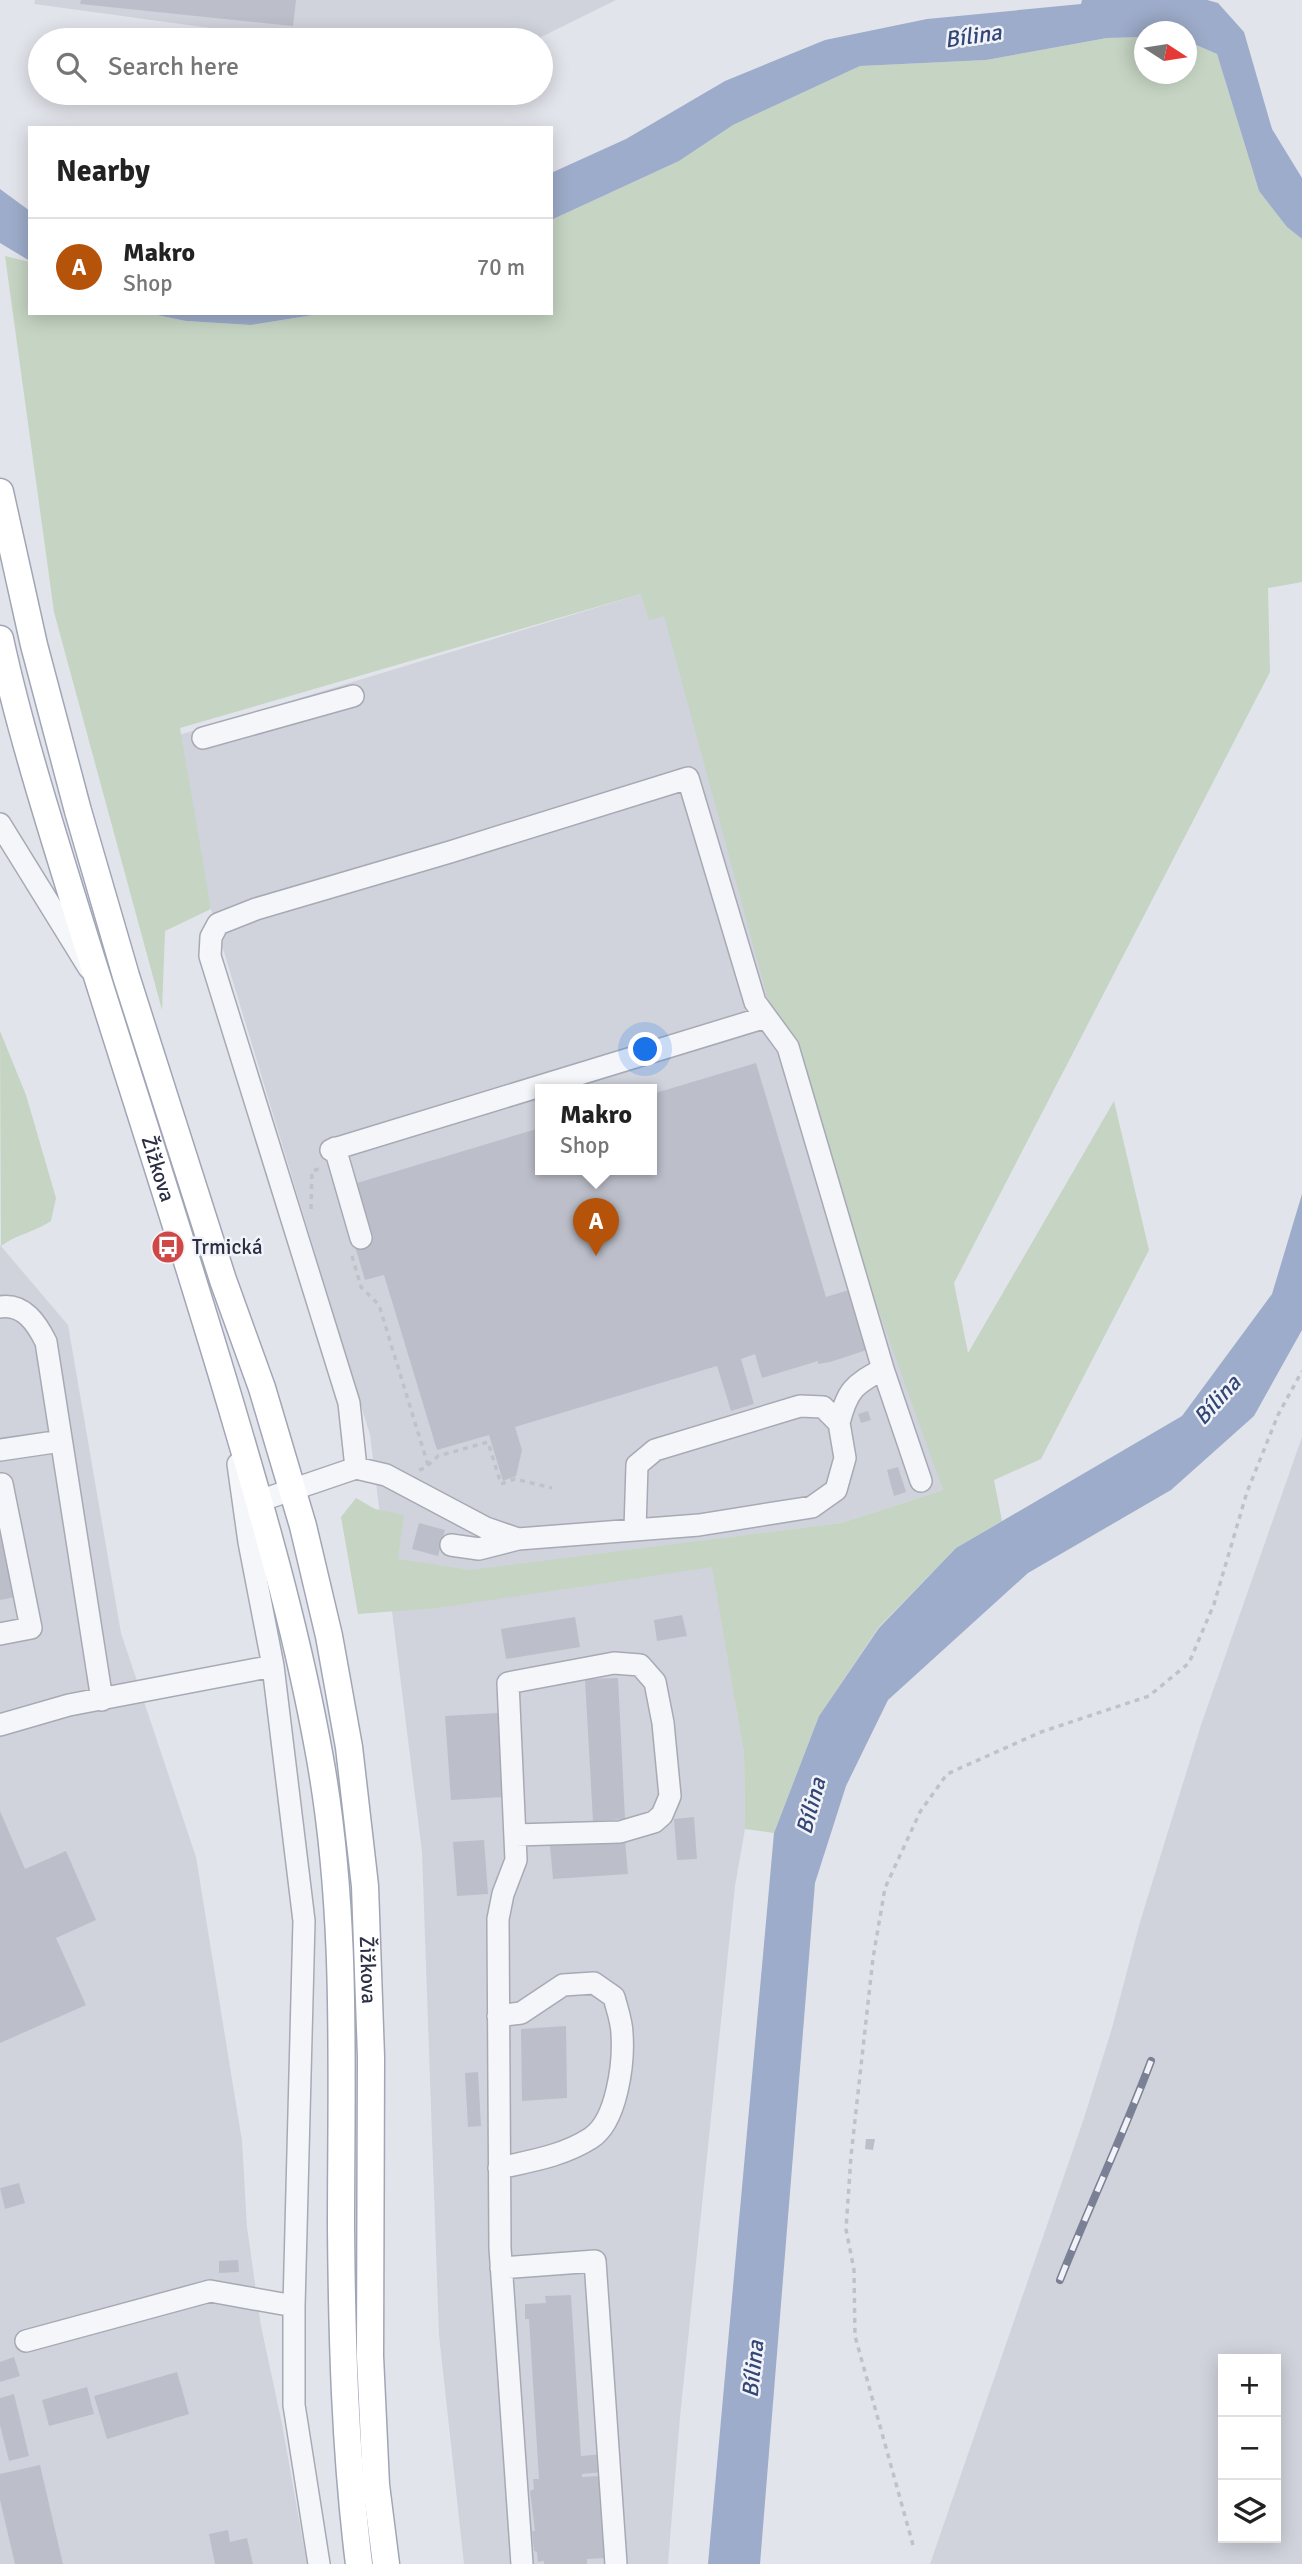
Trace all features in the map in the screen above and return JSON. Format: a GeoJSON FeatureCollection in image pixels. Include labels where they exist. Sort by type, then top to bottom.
{"type":"FeatureCollection","features":[{"type":"Feature","properties":{"kind":"main road","name":"Žižkova"},"geometry":{"type":"LineString","coordinates":[[0,492],[34,645],[78,811],[126,976],[223,1280],[262,1388],[293,1490],[329,1636],[349,1747],[365,1886],[371,2057],[370,2356],[376,2485],[386,2564]]}},
{"type":"Feature","properties":{"kind":"main road","name":"Žižkova"},"geometry":{"type":"LineString","coordinates":[[0,639],[47,816],[260,1501],[298,1646],[330,1817],[335,1872],[342,2056],[342,2356],[350,2490],[359,2564]]}},
{"type":"Feature","properties":{"kind":"street"},"geometry":{"type":"LineString","coordinates":[[204,738],[352,696]]}},
{"type":"Feature","properties":{"kind":"street"},"geometry":{"type":"LineString","coordinates":[[356,1468],[349,1404],[210,956],[211,937],[218,924],[293,897],[450,852],[688,778],[755,1002],[788,1047],[883,1369],[921,1481]]}},
{"type":"Feature","properties":{"kind":"street","name":"Žižkova"},"geometry":{"type":"LineString","coordinates":[[0,824],[98,981]]}},
{"type":"Feature","properties":{"kind":"street"},"geometry":{"type":"LineString","coordinates":[[555,1084],[766,1017]]}},
{"type":"Feature","properties":{"kind":"street"},"geometry":{"type":"LineString","coordinates":[[355,1242],[331,1155],[535,1090]]}},
{"type":"Feature","properties":{"kind":"street"},"geometry":{"type":"LineString","coordinates":[[0,1307],[8,1306],[34,1318],[46,1342],[102,1700]]}},
{"type":"Feature","properties":{"kind":"street"},"geometry":{"type":"LineString","coordinates":[[451,1545],[479,1549],[518,1539],[699,1525],[811,1507],[836,1490],[845,1458],[839,1423],[846,1397],[867,1377],[883,1369]]}},
{"type":"Feature","properties":{"kind":"street","name":"Žižkova"},"geometry":{"type":"LineString","coordinates":[[229,1397],[250,1542],[273,1666],[304,1921],[294,2405],[319,2564]]}},
{"type":"Feature","properties":{"kind":"street"},"geometry":{"type":"LineString","coordinates":[[635,1530],[637,1465],[655,1450],[800,1406],[823,1407],[839,1423]]}},
{"type":"Feature","properties":{"kind":"street"},"geometry":{"type":"LineString","coordinates":[[0,1450],[61,1441]]}},
{"type":"Feature","properties":{"kind":"street"},"geometry":{"type":"LineString","coordinates":[[260,1501],[356,1468],[386,1475],[486,1528],[518,1539]]}},
{"type":"Feature","properties":{"kind":"street"},"geometry":{"type":"LineString","coordinates":[[0,1484],[31,1628],[0,1633]]}},
{"type":"Feature","properties":{"kind":"street"},"geometry":{"type":"LineString","coordinates":[[515,1835],[620,1832],[654,1822],[662,1815],[670,1796],[663,1723],[655,1682],[640,1665],[614,1663],[508,1683],[516,1860],[503,1894],[498,1919],[499,2168],[501,2268],[522,2564]]}},
{"type":"Feature","properties":{"kind":"street"},"geometry":{"type":"LineString","coordinates":[[0,1725],[69,1705],[273,1666]]}},
{"type":"Feature","properties":{"kind":"street"},"geometry":{"type":"LineString","coordinates":[[498,2016],[521,2013],[563,1985],[594,1983],[614,1997],[622,2032],[621,2071],[612,2109],[594,2137],[561,2154],[499,2168]]}},
{"type":"Feature","properties":{"kind":"street"},"geometry":{"type":"LineString","coordinates":[[501,2268],[595,2261],[616,2564]]}},
{"type":"Feature","properties":{"kind":"street"},"geometry":{"type":"LineString","coordinates":[[26,2341],[210,2291],[294,2306]]}},
{"type":"Feature","properties":{"kind":"path"},"geometry":{"type":"LineString","coordinates":[[310,1219],[312,1171],[331,1155]]}},
{"type":"Feature","properties":{"kind":"path"},"geometry":{"type":"LineString","coordinates":[[355,1242],[361,1287],[379,1306],[427,1467],[438,1456],[488,1442],[501,1484],[515,1479],[552,1488]]}},
{"type":"Feature","properties":{"kind":"path"},"geometry":{"type":"LineString","coordinates":[[912,2545],[855,2336],[854,2270],[846,2229],[851,2156],[873,1958],[885,1888],[920,1812],[947,1774],[1041,1732],[1149,1696],[1189,1663],[1214,1604],[1247,1492],[1278,1415],[1302,1371]]}},
{"type":"Feature","properties":{"kind":"shaded area"},"geometry":{"type":"Polygon","coordinates":[[[35,0],[616,0],[553,31],[553,28],[210,28],[34,4],[35,0]]]}},
{"type":"Feature","properties":{"kind":"shaded area"},"geometry":{"type":"Polygon","coordinates":[[[641,594],[664,615],[943,1490],[841,1523],[709,1540],[744,1753],[745,1829],[735,1886],[680,2417],[668,2564],[464,2564],[439,2335],[422,1852],[370,1435],[211,909],[179,735],[641,594]]]}},
{"type":"Feature","properties":{"kind":"shaded area"},"geometry":{"type":"Polygon","coordinates":[[[0,1245],[68,1325],[121,1633],[196,1857],[242,2141],[247,2227],[261,2326],[307,2564],[0,2564],[0,1245]]]}},
{"type":"Feature","properties":{"kind":"shaded area"},"geometry":{"type":"Polygon","coordinates":[[[1302,1437],[1302,2564],[930,2564],[1084,2118],[1112,2028],[1140,1922],[1201,1725],[1302,1437]]]}},
{"type":"Feature","properties":{"kind":"green space"},"geometry":{"type":"Polygon","coordinates":[[[1134,37],[1134,84],[1197,84],[1197,45],[1217,54],[1259,191],[1287,227],[1302,239],[1302,582],[1268,588],[1270,672],[954,1283],[968,1353],[1114,1101],[1149,1250],[1041,1459],[994,1480],[1002,1521],[956,1548],[879,1627],[819,1716],[774,1833],[745,1829],[744,1753],[712,1567],[437,1608],[358,1614],[341,1517],[356,1498],[375,1509],[404,1515],[398,1559],[470,1570],[841,1523],[943,1490],[770,1007],[664,616],[649,620],[641,594],[180,728],[211,909],[165,931],[162,1010],[54,612],[5,256],[28,262],[28,315],[157,315],[186,321],[251,325],[314,315],[553,315],[553,219],[679,161],[733,125],[860,66],[986,60],[1107,38],[1134,37]]]}},
{"type":"Feature","properties":{"kind":"green space"},"geometry":{"type":"Polygon","coordinates":[[[0,1031],[26,1095],[56,1198],[51,1221],[1,1246],[0,1031]]]}},
{"type":"Feature","properties":{"kind":"water","name":"Bílina"},"geometry":{"type":"Polygon","coordinates":[[[1082,0],[1207,0],[1218,3],[1244,32],[1272,129],[1302,178],[1302,239],[1287,227],[1259,191],[1217,54],[1197,45],[1197,21],[1134,21],[1134,37],[1107,38],[986,60],[860,66],[733,125],[679,161],[553,219],[553,172],[626,139],[725,81],[825,40],[927,19],[1081,4],[1082,0]]]}},
{"type":"Feature","properties":{"kind":"water"},"geometry":{"type":"Polygon","coordinates":[[[0,189],[28,210],[28,260],[0,243],[0,189]]]}},
{"type":"Feature","properties":{"kind":"water"},"geometry":{"type":"Polygon","coordinates":[[[157,315],[314,315],[251,325],[186,321],[157,315]]]}},
{"type":"Feature","properties":{"kind":"water","name":"Bílina"},"geometry":{"type":"Polygon","coordinates":[[[1302,1194],[1302,1330],[1254,1416],[1171,1490],[1028,1573],[888,1700],[846,1786],[815,1883],[760,2564],[708,2564],[774,1833],[819,1716],[879,1628],[956,1548],[1182,1416],[1272,1294],[1302,1194]]]}},
{"type":"Feature","properties":{"kind":"building"},"geometry":{"type":"Polygon","coordinates":[[[81,0],[296,0],[293,26],[80,4],[81,0]]]}},
{"type":"Feature","properties":{"kind":"building"},"geometry":{"type":"Polygon","coordinates":[[[756,1063],[826,1297],[852,1289],[870,1349],[830,1362],[818,1364],[818,1361],[762,1378],[755,1354],[741,1359],[754,1404],[731,1411],[717,1366],[515,1427],[522,1450],[516,1476],[503,1481],[489,1435],[437,1450],[384,1275],[365,1280],[354,1243],[373,1237],[357,1183],[535,1130],[535,1175],[657,1175],[657,1093],[756,1063]]]}},
{"type":"Feature","properties":{"kind":"building"},"geometry":{"type":"Polygon","coordinates":[[[868,1411],[871,1420],[861,1423],[858,1414],[868,1411]]]}},
{"type":"Feature","properties":{"kind":"building"},"geometry":{"type":"Polygon","coordinates":[[[898,1467],[906,1492],[894,1496],[887,1470],[898,1467]]]}},
{"type":"Feature","properties":{"kind":"building"},"geometry":{"type":"Polygon","coordinates":[[[419,1523],[445,1530],[438,1556],[412,1549],[419,1523]]]}},
{"type":"Feature","properties":{"kind":"building"},"geometry":{"type":"Polygon","coordinates":[[[8,1526],[20,1596],[0,1600],[0,1527],[8,1526]]]}},
{"type":"Feature","properties":{"kind":"building"},"geometry":{"type":"Polygon","coordinates":[[[682,1615],[687,1636],[657,1641],[654,1620],[682,1615]]]}},
{"type":"Feature","properties":{"kind":"building"},"geometry":{"type":"Polygon","coordinates":[[[575,1617],[580,1647],[506,1659],[501,1629],[575,1617]]]}},
{"type":"Feature","properties":{"kind":"building"},"geometry":{"type":"Polygon","coordinates":[[[618,1678],[625,1819],[593,1821],[585,1679],[618,1678]]]}},
{"type":"Feature","properties":{"kind":"building"},"geometry":{"type":"Polygon","coordinates":[[[498,1713],[504,1797],[451,1800],[445,1716],[498,1713]]]}},
{"type":"Feature","properties":{"kind":"building"},"geometry":{"type":"Polygon","coordinates":[[[0,1811],[25,1869],[66,1851],[96,1920],[56,1938],[86,2005],[0,2043],[0,1811]]]}},
{"type":"Feature","properties":{"kind":"building"},"geometry":{"type":"Polygon","coordinates":[[[694,1817],[697,1859],[677,1860],[674,1819],[694,1817]]]}},
{"type":"Feature","properties":{"kind":"building"},"geometry":{"type":"Polygon","coordinates":[[[484,1840],[488,1894],[457,1896],[453,1842],[484,1840]]]}},
{"type":"Feature","properties":{"kind":"building"},"geometry":{"type":"Polygon","coordinates":[[[625,1840],[628,1874],[553,1879],[550,1846],[625,1840]]]}},
{"type":"Feature","properties":{"kind":"building"},"geometry":{"type":"Polygon","coordinates":[[[566,2026],[567,2098],[522,2101],[521,2029],[566,2026]]]}},
{"type":"Feature","properties":{"kind":"building"},"geometry":{"type":"Polygon","coordinates":[[[478,2072],[481,2126],[468,2127],[465,2073],[478,2072]]]}},
{"type":"Feature","properties":{"kind":"building"},"geometry":{"type":"Polygon","coordinates":[[[866,2139],[875,2139],[873,2150],[865,2149],[866,2139]]]}},
{"type":"Feature","properties":{"kind":"building"},"geometry":{"type":"Polygon","coordinates":[[[19,2183],[25,2203],[5,2209],[0,2188],[19,2183]]]}},
{"type":"Feature","properties":{"kind":"building"},"geometry":{"type":"Polygon","coordinates":[[[238,2260],[239,2272],[219,2273],[219,2261],[238,2260]]]}},
{"type":"Feature","properties":{"kind":"building"},"geometry":{"type":"Polygon","coordinates":[[[571,2295],[581,2456],[603,2454],[604,2472],[582,2474],[582,2477],[600,2476],[605,2558],[587,2559],[587,2564],[544,2564],[544,2561],[538,2562],[537,2552],[534,2551],[532,2531],[535,2531],[530,2491],[534,2489],[533,2479],[539,2479],[529,2319],[525,2319],[525,2304],[546,2303],[545,2296],[571,2295]]]}},
{"type":"Feature","properties":{"kind":"building"},"geometry":{"type":"Polygon","coordinates":[[[14,2357],[20,2376],[0,2382],[0,2362],[14,2357]]]}},
{"type":"Feature","properties":{"kind":"building"},"geometry":{"type":"Polygon","coordinates":[[[177,2372],[189,2414],[107,2439],[94,2396],[177,2372]]]}},
{"type":"Feature","properties":{"kind":"building"},"geometry":{"type":"Polygon","coordinates":[[[87,2387],[94,2414],[49,2426],[42,2400],[87,2387]]]}},
{"type":"Feature","properties":{"kind":"building"},"geometry":{"type":"Polygon","coordinates":[[[14,2394],[29,2456],[9,2461],[0,2425],[0,2398],[14,2394]]]}},
{"type":"Feature","properties":{"kind":"building"},"geometry":{"type":"Polygon","coordinates":[[[40,2465],[63,2564],[15,2564],[0,2500],[0,2474],[40,2465]]]}},
{"type":"Feature","properties":{"kind":"building"},"geometry":{"type":"Polygon","coordinates":[[[228,2530],[230,2542],[247,2538],[253,2564],[215,2564],[209,2534],[228,2530]]]}},
{"type":"Feature","properties":{"kind":"railway"},"geometry":{"type":"LineString","coordinates":[[1060,2280],[1151,2061]]}},
{"type":"Feature","properties":{"kind":"place","name":"Trmická"},"geometry":{"type":"Point","coordinates":[168,1247]}},
{"type":"Feature","properties":{"kind":"place","name":"Makro"},"geometry":{"type":"Point","coordinates":[596,1256]}}]}
